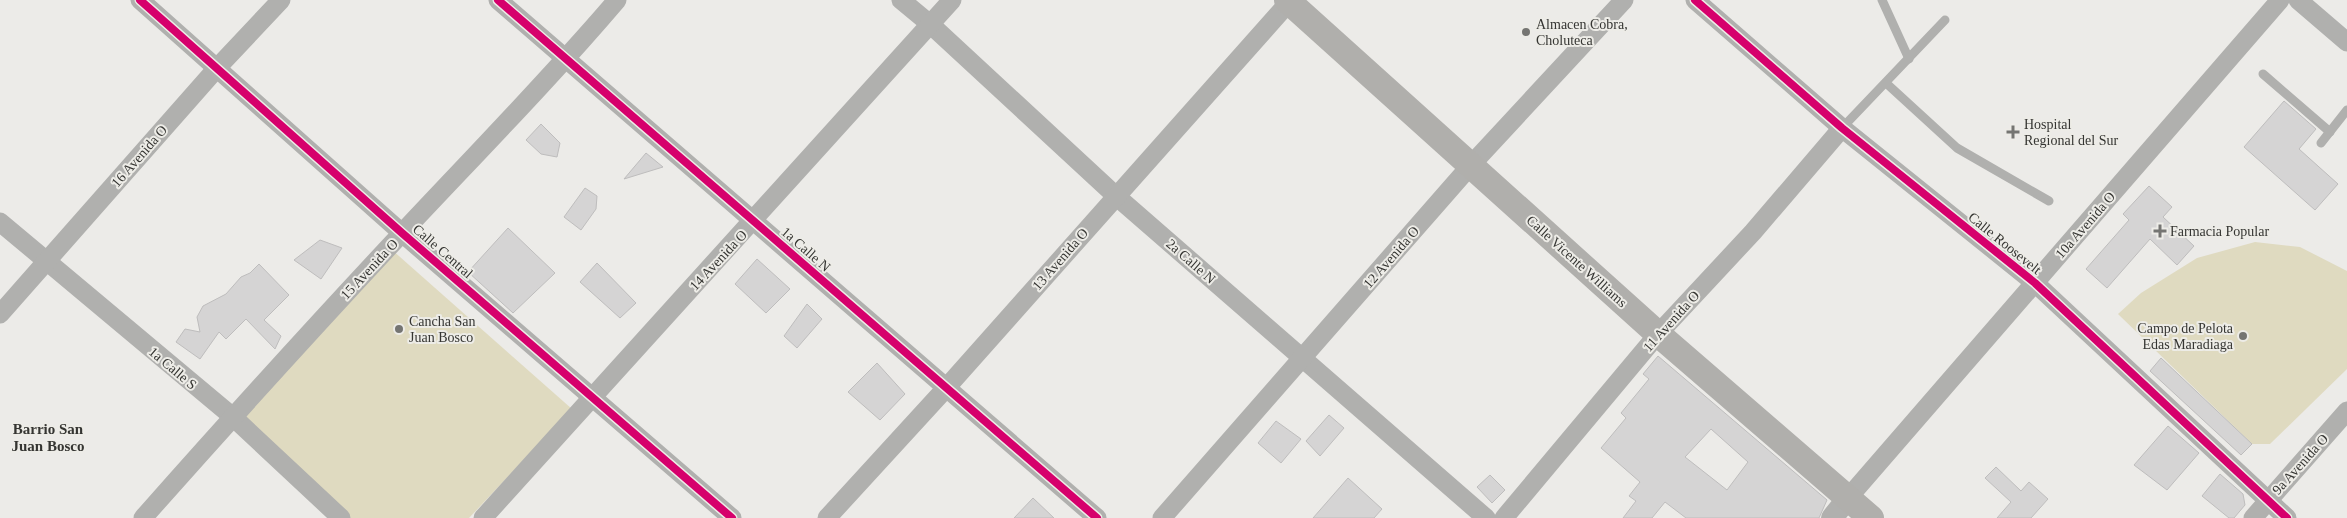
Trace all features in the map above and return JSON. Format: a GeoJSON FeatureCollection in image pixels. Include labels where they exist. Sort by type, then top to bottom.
{"type":"FeatureCollection","features":[{"type":"Feature","properties":{"kind":"main road","name":"Calle Vicente Williams"},"geometry":{"type":"LineString","coordinates":[[1289,1],[1658,334],[1840,508],[1871,518]]}},
{"type":"Feature","properties":{"kind":"street","name":"Calle Central"},"geometry":{"type":"LineString","coordinates":[[140,0],[402,233],[732,518]]}},
{"type":"Feature","properties":{"kind":"street","name":"16 Avenida O"},"geometry":{"type":"LineString","coordinates":[[0,314],[217,68],[281,0]]}},
{"type":"Feature","properties":{"kind":"street","name":"1a Calle N"},"geometry":{"type":"LineString","coordinates":[[498,0],[1097,518]]}},
{"type":"Feature","properties":{"kind":"street","name":"15 Avenida O"},"geometry":{"type":"LineString","coordinates":[[143,518],[402,233],[566,60],[617,0]]}},
{"type":"Feature","properties":{"kind":"street","name":"2a Calle N"},"geometry":{"type":"LineString","coordinates":[[901,0],[930,24],[1116,196],[1486,518]]}},
{"type":"Feature","properties":{"kind":"street","name":"14 Avenida O"},"geometry":{"type":"LineString","coordinates":[[483,518],[952,0]]}},
{"type":"Feature","properties":{"kind":"street","name":"12 Avenida O"},"geometry":{"type":"LineString","coordinates":[[1162,518],[1471,165],[1624,0]]}},
{"type":"Feature","properties":{"kind":"street","name":"Calle Roosevelt"},"geometry":{"type":"LineString","coordinates":[[1695,0],[1842,128],[2035,283],[2287,518]]}},
{"type":"Feature","properties":{"kind":"street","name":"10a Avenida O"},"geometry":{"type":"LineString","coordinates":[[1840,508],[2280,0]]}},
{"type":"Feature","properties":{"kind":"street"},"geometry":{"type":"LineString","coordinates":[[2298,0],[2347,42]]}},
{"type":"Feature","properties":{"kind":"street","name":"13 Avenida O"},"geometry":{"type":"LineString","coordinates":[[827,518],[947,387],[1289,1]]}},
{"type":"Feature","properties":{"kind":"street","name":"11 Avenida O"},"geometry":{"type":"LineString","coordinates":[[1504,518],[1658,334],[1753,232],[1842,128]]}},
{"type":"Feature","properties":{"kind":"street","name":"1a Calle S"},"geometry":{"type":"LineString","coordinates":[[0,222],[46,263],[233,417],[341,518]]}},
{"type":"Feature","properties":{"kind":"street","name":"9a Avenida O"},"geometry":{"type":"LineString","coordinates":[[2253,518],[2347,411]]}},
{"type":"Feature","properties":{"kind":"lane"},"geometry":{"type":"LineString","coordinates":[[1882,0],[1909,59]]}},
{"type":"Feature","properties":{"kind":"lane"},"geometry":{"type":"LineString","coordinates":[[1842,128],[1945,20]]}},
{"type":"Feature","properties":{"kind":"lane"},"geometry":{"type":"LineString","coordinates":[[2263,74],[2330,132]]}},
{"type":"Feature","properties":{"kind":"lane"},"geometry":{"type":"LineString","coordinates":[[1886,84],[1957,148],[2049,201]]}},
{"type":"Feature","properties":{"kind":"lane"},"geometry":{"type":"LineString","coordinates":[[2322,142],[2347,110]]}},
{"type":"Feature","properties":{"kind":"shaded area","name":"Campo de Pelota Edas Maradiaga"},"geometry":{"type":"Polygon","coordinates":[[[2255,242],[2300,247],[2347,271],[2347,369],[2270,444],[2252,444],[2118,314],[2141,293],[2197,258],[2255,242]]]}},
{"type":"Feature","properties":{"kind":"shaded area","name":"Cancha San Juan Bosco"},"geometry":{"type":"Polygon","coordinates":[[[391,249],[572,409],[469,518],[345,518],[227,422],[391,249]]]}},
{"type":"Feature","properties":{"kind":"building"},"geometry":{"type":"Polygon","coordinates":[[[2284,101],[2316,129],[2299,149],[2338,184],[2315,210],[2244,147],[2284,101]]]}},
{"type":"Feature","properties":{"kind":"building"},"geometry":{"type":"Polygon","coordinates":[[[541,124],[560,143],[557,157],[541,154],[526,140],[541,124]]]}},
{"type":"Feature","properties":{"kind":"building"},"geometry":{"type":"Polygon","coordinates":[[[646,153],[663,167],[624,179],[646,153]]]}},
{"type":"Feature","properties":{"kind":"building"},"geometry":{"type":"Polygon","coordinates":[[[2149,186],[2172,207],[2163,217],[2194,246],[2177,265],[2150,239],[2107,288],[2086,269],[2129,220],[2123,214],[2149,186]]]}},
{"type":"Feature","properties":{"kind":"building"},"geometry":{"type":"Polygon","coordinates":[[[585,188],[597,196],[596,209],[581,230],[564,217],[585,188]]]}},
{"type":"Feature","properties":{"kind":"building"},"geometry":{"type":"Polygon","coordinates":[[[508,228],[555,273],[513,313],[468,272],[508,228]]]}},
{"type":"Feature","properties":{"kind":"building"},"geometry":{"type":"Polygon","coordinates":[[[320,240],[342,248],[321,279],[294,260],[320,240]]]}},
{"type":"Feature","properties":{"kind":"building"},"geometry":{"type":"Polygon","coordinates":[[[757,259],[790,289],[766,313],[735,284],[757,259]]]}},
{"type":"Feature","properties":{"kind":"building"},"geometry":{"type":"Polygon","coordinates":[[[597,263],[636,303],[620,318],[580,282],[597,263]]]}},
{"type":"Feature","properties":{"kind":"building"},"geometry":{"type":"Polygon","coordinates":[[[259,264],[289,295],[264,320],[281,336],[275,349],[246,319],[226,339],[219,332],[200,359],[176,342],[185,329],[200,332],[197,317],[203,306],[226,294],[241,277],[250,273],[259,264]]]}},
{"type":"Feature","properties":{"kind":"building"},"geometry":{"type":"Polygon","coordinates":[[[807,304],[822,319],[797,348],[784,336],[807,304]]]}},
{"type":"Feature","properties":{"kind":"building"},"geometry":{"type":"Polygon","coordinates":[[[1658,356],[1827,500],[1819,518],[1686,518],[1665,502],[1652,518],[1623,518],[1636,501],[1629,496],[1640,482],[1601,448],[1626,418],[1621,413],[1649,379],[1643,374],[1658,356]],[[1711,429],[1685,457],[1727,490],[1748,462],[1711,429]]]}},
{"type":"Feature","properties":{"kind":"building"},"geometry":{"type":"Polygon","coordinates":[[[2161,358],[2252,444],[2241,455],[2150,371],[2161,358]]]}},
{"type":"Feature","properties":{"kind":"building"},"geometry":{"type":"Polygon","coordinates":[[[877,363],[905,394],[880,420],[848,392],[877,363]]]}},
{"type":"Feature","properties":{"kind":"building"},"geometry":{"type":"Polygon","coordinates":[[[1329,415],[1344,428],[1320,456],[1306,441],[1329,415]]]}},
{"type":"Feature","properties":{"kind":"building"},"geometry":{"type":"Polygon","coordinates":[[[1276,421],[1301,439],[1281,463],[1258,443],[1276,421]]]}},
{"type":"Feature","properties":{"kind":"building"},"geometry":{"type":"Polygon","coordinates":[[[2168,426],[2199,453],[2167,490],[2134,465],[2168,426]]]}},
{"type":"Feature","properties":{"kind":"building"},"geometry":{"type":"Polygon","coordinates":[[[1996,467],[2021,491],[2029,482],[2048,499],[2031,518],[1997,518],[2011,502],[1985,478],[1996,467]]]}},
{"type":"Feature","properties":{"kind":"building"},"geometry":{"type":"Polygon","coordinates":[[[2220,474],[2243,494],[2245,505],[2234,518],[2229,518],[2202,496],[2220,474]]]}},
{"type":"Feature","properties":{"kind":"building"},"geometry":{"type":"Polygon","coordinates":[[[1490,475],[1505,490],[1492,503],[1477,487],[1490,475]]]}},
{"type":"Feature","properties":{"kind":"building"},"geometry":{"type":"Polygon","coordinates":[[[1348,478],[1382,509],[1374,518],[1313,518],[1348,478]]]}},
{"type":"Feature","properties":{"kind":"building"},"geometry":{"type":"Polygon","coordinates":[[[1033,498],[1054,518],[1014,518],[1033,498]]]}},
{"type":"Feature","properties":{"kind":"cycle path"},"geometry":{"type":"LineString","coordinates":[[140,0],[402,233],[732,518]]}},
{"type":"Feature","properties":{"kind":"cycle path"},"geometry":{"type":"LineString","coordinates":[[498,0],[1097,518]]}},
{"type":"Feature","properties":{"kind":"cycle path"},"geometry":{"type":"LineString","coordinates":[[1695,0],[1842,128],[2035,283],[2287,518]]}},
{"type":"Feature","properties":{"kind":"place","name":"Almacen Cobra, Choluteca"},"geometry":{"type":"Point","coordinates":[1526,32]}},
{"type":"Feature","properties":{"kind":"place","name":"Hospital Regional del Sur"},"geometry":{"type":"Point","coordinates":[2013,132]}},
{"type":"Feature","properties":{"kind":"place","name":"Farmacia Popular"},"geometry":{"type":"Point","coordinates":[2160,231]}},
{"type":"Feature","properties":{"kind":"place","name":"Cancha San Juan Bosco"},"geometry":{"type":"Point","coordinates":[399,329]}},
{"type":"Feature","properties":{"kind":"place","name":"Campo de Pelota Edas Maradiaga"},"geometry":{"type":"Point","coordinates":[2243,336]}},
{"type":"Feature","properties":{"kind":"district","name":"Barrio San Juan Bosco"},"geometry":{"type":"Point","coordinates":[48,438]}}]}
